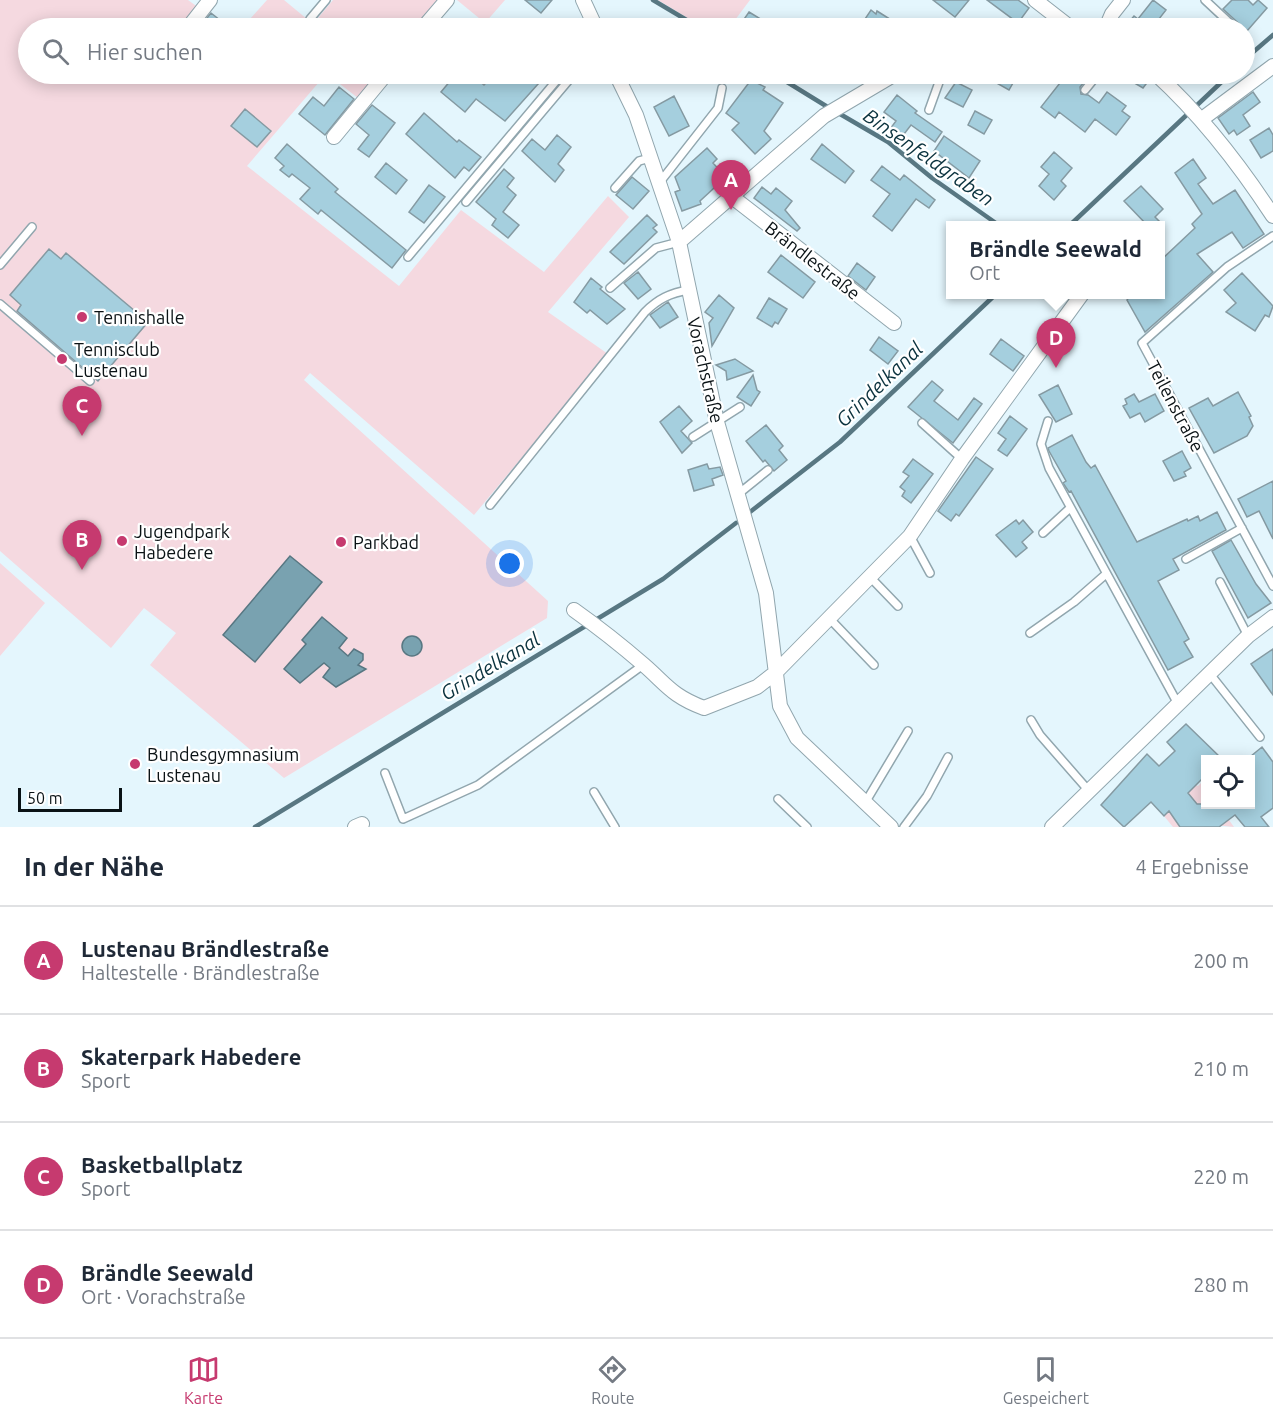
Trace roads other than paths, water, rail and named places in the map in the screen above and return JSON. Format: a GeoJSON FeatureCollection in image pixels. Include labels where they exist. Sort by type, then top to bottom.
{"type":"FeatureCollection","features":[{"type":"Feature","properties":{"kind":"street"},"geometry":{"type":"LineString","coordinates":[[196,18],[210,0]]}},
{"type":"Feature","properties":{"kind":"street"},"geometry":{"type":"LineString","coordinates":[[432,18],[447,0]]}},
{"type":"Feature","properties":{"kind":"street"},"geometry":{"type":"LineString","coordinates":[[583,0],[591,18]]}},
{"type":"Feature","properties":{"kind":"street"},"geometry":{"type":"LineString","coordinates":[[1035,0],[1058,18]]}},
{"type":"Feature","properties":{"kind":"street"},"geometry":{"type":"LineString","coordinates":[[1112,18],[1122,0]]}},
{"type":"Feature","properties":{"kind":"street"},"geometry":{"type":"LineString","coordinates":[[1255,79],[1273,66]]}},
{"type":"Feature","properties":{"kind":"street"},"geometry":{"type":"LineString","coordinates":[[334,137],[378,84]]}},
{"type":"Feature","properties":{"kind":"street","name":"Vorachstraße"},"geometry":{"type":"LineString","coordinates":[[621,84],[636,115],[680,242],[688,290],[717,422],[766,593],[780,706],[797,738],[888,826]]}},
{"type":"Feature","properties":{"kind":"street"},"geometry":{"type":"LineString","coordinates":[[680,242],[824,116],[878,84]]}},
{"type":"Feature","properties":{"kind":"street"},"geometry":{"type":"LineString","coordinates":[[1167,84],[1200,117],[1273,216]]}},
{"type":"Feature","properties":{"kind":"street"},"geometry":{"type":"LineString","coordinates":[[1200,117],[1247,84]]}},
{"type":"Feature","properties":{"kind":"street","name":"Brändlestraße"},"geometry":{"type":"LineString","coordinates":[[731,196],[894,323]]}},
{"type":"Feature","properties":{"kind":"street"},"geometry":{"type":"LineString","coordinates":[[578,612],[643,664],[666,689],[704,708],[757,687],[775,673],[830,619],[910,536],[962,459],[1078,299]]}},
{"type":"Feature","properties":{"kind":"street"},"geometry":{"type":"LineString","coordinates":[[1052,827],[1248,636],[1273,617]]}},
{"type":"Feature","properties":{"kind":"lane"},"geometry":{"type":"LineString","coordinates":[[311,18],[326,0]]}},
{"type":"Feature","properties":{"kind":"lane"},"geometry":{"type":"LineString","coordinates":[[1205,0],[1224,18]]}},
{"type":"Feature","properties":{"kind":"lane"},"geometry":{"type":"LineString","coordinates":[[408,257],[554,84]]}},
{"type":"Feature","properties":{"kind":"lane"},"geometry":{"type":"LineString","coordinates":[[466,202],[566,84]]}},
{"type":"Feature","properties":{"kind":"lane"},"geometry":{"type":"LineString","coordinates":[[929,110],[938,84]]}},
{"type":"Feature","properties":{"kind":"lane"},"geometry":{"type":"LineString","coordinates":[[1085,90],[1090,84]]}},
{"type":"Feature","properties":{"kind":"lane"},"geometry":{"type":"LineString","coordinates":[[659,183],[718,108],[722,88]]}},
{"type":"Feature","properties":{"kind":"lane"},"geometry":{"type":"LineString","coordinates":[[615,188],[639,161],[650,158]]}},
{"type":"Feature","properties":{"kind":"lane"},"geometry":{"type":"LineString","coordinates":[[0,265],[32,227]]}},
{"type":"Feature","properties":{"kind":"lane","name":"Teilenstraße"},"geometry":{"type":"LineString","coordinates":[[1273,236],[1227,267],[1142,343],[1273,586]]}},
{"type":"Feature","properties":{"kind":"lane"},"geometry":{"type":"LineString","coordinates":[[610,288],[656,248],[680,242]]}},
{"type":"Feature","properties":{"kind":"lane"},"geometry":{"type":"LineString","coordinates":[[490,506],[645,312],[657,300],[672,293],[688,290]]}},
{"type":"Feature","properties":{"kind":"lane"},"geometry":{"type":"LineString","coordinates":[[0,304],[90,381]]}},
{"type":"Feature","properties":{"kind":"lane"},"geometry":{"type":"LineString","coordinates":[[693,437],[740,407]]}},
{"type":"Feature","properties":{"kind":"lane"},"geometry":{"type":"LineString","coordinates":[[1048,421],[1041,444],[1049,468],[1178,705]]}},
{"type":"Feature","properties":{"kind":"lane"},"geometry":{"type":"LineString","coordinates":[[922,423],[962,459]]}},
{"type":"Feature","properties":{"kind":"lane"},"geometry":{"type":"LineString","coordinates":[[737,495],[768,470]]}},
{"type":"Feature","properties":{"kind":"lane"},"geometry":{"type":"LineString","coordinates":[[1043,533],[1070,507]]}},
{"type":"Feature","properties":{"kind":"lane"},"geometry":{"type":"LineString","coordinates":[[1186,559],[1242,528]]}},
{"type":"Feature","properties":{"kind":"lane"},"geometry":{"type":"LineString","coordinates":[[910,536],[930,573]]}},
{"type":"Feature","properties":{"kind":"lane"},"geometry":{"type":"LineString","coordinates":[[1030,633],[1074,602],[1106,574]]}},
{"type":"Feature","properties":{"kind":"lane"},"geometry":{"type":"LineString","coordinates":[[871,578],[898,606]]}},
{"type":"Feature","properties":{"kind":"lane"},"geometry":{"type":"LineString","coordinates":[[1220,582],[1248,636]]}},
{"type":"Feature","properties":{"kind":"lane"},"geometry":{"type":"LineString","coordinates":[[830,619],[874,665]]}},
{"type":"Feature","properties":{"kind":"lane"},"geometry":{"type":"LineString","coordinates":[[385,773],[403,819],[478,785],[643,664]]}},
{"type":"Feature","properties":{"kind":"lane"},"geometry":{"type":"LineString","coordinates":[[1210,674],[1260,737]]}},
{"type":"Feature","properties":{"kind":"lane"},"geometry":{"type":"LineString","coordinates":[[1031,720],[1040,735],[1089,791]]}},
{"type":"Feature","properties":{"kind":"lane"},"geometry":{"type":"LineString","coordinates":[[865,803],[908,731]]}},
{"type":"Feature","properties":{"kind":"lane"},"geometry":{"type":"LineString","coordinates":[[904,827],[927,796],[948,757]]}},
{"type":"Feature","properties":{"kind":"lane"},"geometry":{"type":"LineString","coordinates":[[594,792],[615,827]]}},
{"type":"Feature","properties":{"kind":"lane"},"geometry":{"type":"LineString","coordinates":[[778,799],[807,827]]}},
{"type":"Feature","properties":{"kind":"water"},"geometry":{"type":"Polygon","coordinates":[[[290,556],[322,582],[255,662],[223,635],[290,556]]]}},
{"type":"Feature","properties":{"kind":"water"},"geometry":{"type":"Polygon","coordinates":[[[322,617],[347,638],[339,648],[348,656],[354,649],[363,654],[363,660],[358,665],[366,669],[336,687],[323,677],[330,668],[324,663],[300,683],[284,669],[306,644],[302,640],[322,617]]]}},
{"type":"Feature","properties":{"kind":"water"},"geometry":{"type":"Polygon","coordinates":[[[412,636],[419,639],[422,646],[419,653],[412,656],[405,653],[402,646],[405,639],[412,636]]]}},
{"type":"Feature","properties":{"kind":"waterway","name":"Binsenfeldgraben"},"geometry":{"type":"LineString","coordinates":[[653,0],[683,18]]}},
{"type":"Feature","properties":{"kind":"waterway","name":"Grindelkanal"},"geometry":{"type":"LineString","coordinates":[[1255,51],[1273,35]]}},
{"type":"Feature","properties":{"kind":"waterway","name":"Binsenfeldgraben"},"geometry":{"type":"LineString","coordinates":[[790,84],[826,106]]}},
{"type":"Feature","properties":{"kind":"waterway","name":"Grindelkanal"},"geometry":{"type":"LineString","coordinates":[[1074,221],[1219,84]]}},
{"type":"Feature","properties":{"kind":"waterway","name":"Binsenfeldgraben"},"geometry":{"type":"LineString","coordinates":[[840,114],[888,142],[932,178],[993,221]]}},
{"type":"Feature","properties":{"kind":"waterway","name":"Grindelkanal"},"geometry":{"type":"LineString","coordinates":[[750,512],[840,442],[991,299]]}},
{"type":"Feature","properties":{"kind":"waterway","name":"Grindelkanal"},"geometry":{"type":"LineString","coordinates":[[255,827],[663,579],[736,523]]}},
{"type":"Feature","properties":{"kind":"place","name":"Lustenau Brändlestraße"},"geometry":{"type":"Point","coordinates":[731,210]}},
{"type":"Feature","properties":{"kind":"place","name":"Tennishalle"},"geometry":{"type":"Point","coordinates":[82,317]}},
{"type":"Feature","properties":{"kind":"place","name":"Tennisclub Lustenau"},"geometry":{"type":"Point","coordinates":[62,359]}},
{"type":"Feature","properties":{"kind":"place","name":"Brändle Seewald"},"geometry":{"type":"Point","coordinates":[1056,368]}},
{"type":"Feature","properties":{"kind":"place","name":"Basketballplatz"},"geometry":{"type":"Point","coordinates":[82,436]}},
{"type":"Feature","properties":{"kind":"place","name":"Jugendpark Habedere"},"geometry":{"type":"Point","coordinates":[122,541]}},
{"type":"Feature","properties":{"kind":"place","name":"Parkbad"},"geometry":{"type":"Point","coordinates":[341,542]}},
{"type":"Feature","properties":{"kind":"place","name":"Skaterpark Habedere"},"geometry":{"type":"Point","coordinates":[82,570]}},
{"type":"Feature","properties":{"kind":"place","name":"Bundesgymnasium Lustenau"},"geometry":{"type":"Point","coordinates":[135,764]}}]}
